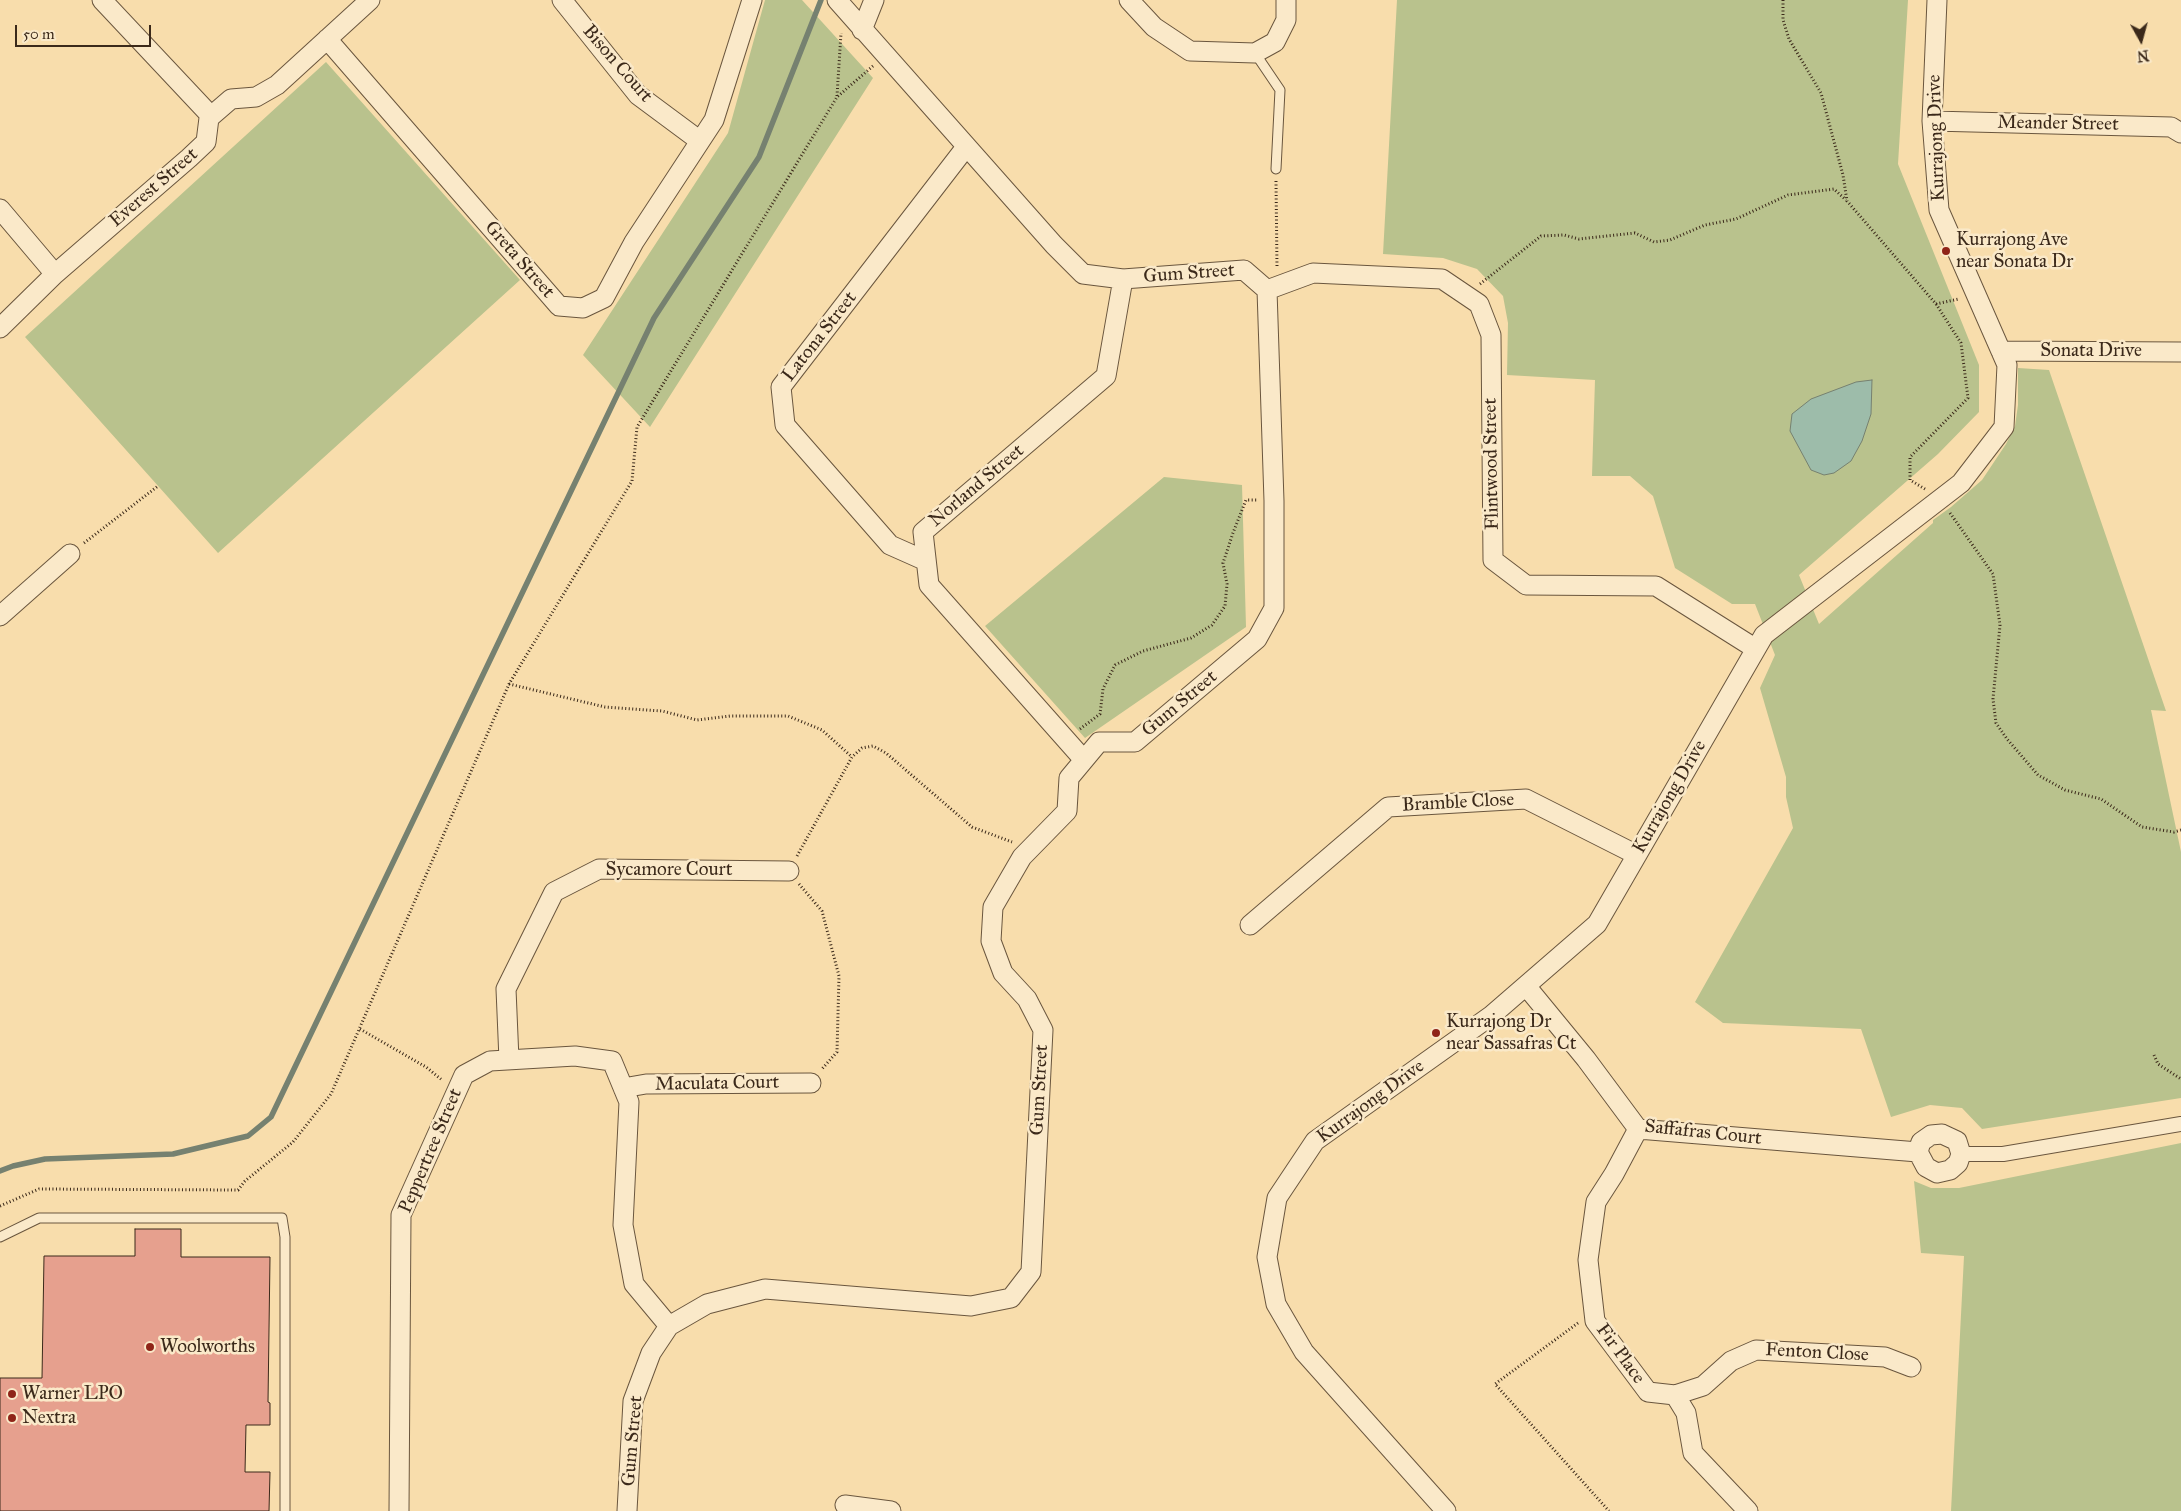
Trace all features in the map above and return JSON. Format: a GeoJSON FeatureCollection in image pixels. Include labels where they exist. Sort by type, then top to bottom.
{"type":"FeatureCollection","features":[{"type":"Feature","properties":{"kind":"street"},"geometry":{"type":"LineString","coordinates":[[102,0],[211,116],[231,99],[256,97],[277,85],[370,0]]}},
{"type":"Feature","properties":{"kind":"street","name":"Bison Court"},"geometry":{"type":"LineString","coordinates":[[562,0],[638,95],[700,141]]}},
{"type":"Feature","properties":{"kind":"street","name":"Greta Street"},"geometry":{"type":"LineString","coordinates":[[327,38],[559,306],[583,308],[604,298],[634,242],[714,120],[752,0]]}},
{"type":"Feature","properties":{"kind":"street"},"geometry":{"type":"LineString","coordinates":[[862,30],[874,0]]}},
{"type":"Feature","properties":{"kind":"street"},"geometry":{"type":"LineString","coordinates":[[1129,0],[1154,27],[1190,51],[1256,53],[1275,42],[1286,20],[1286,0]]}},
{"type":"Feature","properties":{"kind":"street","name":"Kurrajong Drive"},"geometry":{"type":"LineString","coordinates":[[1446,1511],[1304,1352],[1276,1304],[1267,1257],[1277,1198],[1316,1141],[1492,1015],[1597,924],[1764,635],[1961,483],[2004,427],[2007,365],[1939,210],[1932,121],[1937,0]]}},
{"type":"Feature","properties":{"kind":"street","name":"Gum Street"},"geometry":{"type":"LineString","coordinates":[[627,1511],[633,1401],[651,1353],[669,1326],[707,1304],[765,1289],[971,1306],[1011,1298],[1031,1272],[1043,1030],[1027,999],[1003,973],[991,941],[993,907],[1022,857],[1067,811],[1069,778],[1099,742],[1135,742],[1257,639],[1274,608],[1274,287],[1244,270],[1123,279],[1083,274],[1054,245],[966,147],[839,2]]}},
{"type":"Feature","properties":{"kind":"street","name":"Everest Street"},"geometry":{"type":"LineString","coordinates":[[0,328],[55,274],[206,142],[209,118],[211,116]]}},
{"type":"Feature","properties":{"kind":"street","name":"Meander Street"},"geometry":{"type":"LineString","coordinates":[[1932,121],[2171,127],[2181,133]]}},
{"type":"Feature","properties":{"kind":"street","name":"Latona Street"},"geometry":{"type":"LineString","coordinates":[[926,561],[890,545],[785,425],[781,387],[966,147]]}},
{"type":"Feature","properties":{"kind":"street"},"geometry":{"type":"LineString","coordinates":[[0,209],[55,274]]}},
{"type":"Feature","properties":{"kind":"street","name":"Flintwood Street"},"geometry":{"type":"LineString","coordinates":[[1274,287],[1313,273],[1442,279],[1479,304],[1491,335],[1494,560],[1526,585],[1656,586],[1756,649]]}},
{"type":"Feature","properties":{"kind":"street","name":"Norland Street"},"geometry":{"type":"LineString","coordinates":[[1084,760],[929,585],[923,532],[1106,376],[1123,279]]}},
{"type":"Feature","properties":{"kind":"street","name":"Sonata Drive"},"geometry":{"type":"LineString","coordinates":[[2001,351],[2181,352]]}},
{"type":"Feature","properties":{"kind":"street"},"geometry":{"type":"LineString","coordinates":[[2181,352],[2181,359]]}},
{"type":"Feature","properties":{"kind":"street"},"geometry":{"type":"LineString","coordinates":[[0,616],[70,554]]}},
{"type":"Feature","properties":{"kind":"street","name":"Bramble Close"},"geometry":{"type":"LineString","coordinates":[[1250,925],[1388,808],[1526,799],[1637,855]]}},
{"type":"Feature","properties":{"kind":"street","name":"Sycamore Court"},"geometry":{"type":"LineString","coordinates":[[509,1060],[506,989],[554,892],[600,869],[789,871]]}},
{"type":"Feature","properties":{"kind":"street","name":"Saffafras Court"},"geometry":{"type":"LineString","coordinates":[[1526,986],[1586,1059],[1638,1129],[1918,1152]]}},
{"type":"Feature","properties":{"kind":"street","name":"Peppertree Street"},"geometry":{"type":"LineString","coordinates":[[399,1511],[401,1216],[464,1075],[490,1061],[575,1056],[612,1061],[629,1102],[623,1226],[634,1284],[669,1326]]}},
{"type":"Feature","properties":{"kind":"street","name":"Maculata Court"},"geometry":{"type":"LineString","coordinates":[[623,1088],[646,1084],[811,1082]]}},
{"type":"Feature","properties":{"kind":"street"},"geometry":{"type":"LineString","coordinates":[[1961,1154],[2003,1154],[2181,1124]]}},
{"type":"Feature","properties":{"kind":"street","name":"Fir Place"},"geometry":{"type":"LineString","coordinates":[[1638,1129],[1614,1174],[1596,1202],[1588,1260],[1595,1321],[1648,1392],[1675,1395]]}},
{"type":"Feature","properties":{"kind":"street"},"geometry":{"type":"LineString","coordinates":[[1942,1134],[1957,1141],[1961,1154],[1958,1163],[1950,1170],[1937,1173],[1926,1167],[1918,1152],[1921,1142],[1931,1135],[1942,1134]]}},
{"type":"Feature","properties":{"kind":"street","name":"Fenton Close"},"geometry":{"type":"LineString","coordinates":[[1675,1395],[1702,1386],[1731,1361],[1756,1350],[1885,1357],[1911,1367]]}},
{"type":"Feature","properties":{"kind":"street"},"geometry":{"type":"LineString","coordinates":[[1675,1395],[1686,1413],[1693,1453],[1748,1511]]}},
{"type":"Feature","properties":{"kind":"street"},"geometry":{"type":"LineString","coordinates":[[845,1505],[891,1511]]}},
{"type":"Feature","properties":{"kind":"lane"},"geometry":{"type":"LineString","coordinates":[[1256,53],[1280,90],[1276,169]]}},
{"type":"Feature","properties":{"kind":"lane"},"geometry":{"type":"LineString","coordinates":[[0,1237],[39,1218],[282,1218],[285,1246],[285,1511]]}},
{"type":"Feature","properties":{"kind":"path"},"geometry":{"type":"LineString","coordinates":[[1783,0],[1783,20],[1789,39],[1821,93],[1843,175],[1847,200]]}},
{"type":"Feature","properties":{"kind":"path"},"geometry":{"type":"LineString","coordinates":[[837,97],[839,2]]}},
{"type":"Feature","properties":{"kind":"path"},"geometry":{"type":"LineString","coordinates":[[0,1206],[39,1189],[238,1190],[245,1181],[293,1142],[331,1094],[509,684],[632,481],[636,427],[837,97],[885,56]]}},
{"type":"Feature","properties":{"kind":"path"},"geometry":{"type":"LineString","coordinates":[[1274,287],[1276,262],[1276,169]]}},
{"type":"Feature","properties":{"kind":"path"},"geometry":{"type":"LineString","coordinates":[[1466,295],[1541,236],[1564,235],[1579,238],[1635,234],[1654,242],[1670,240],[1705,225],[1736,219],[1788,195],[1834,189],[1847,200],[1936,304],[1961,343],[1968,398],[1910,457],[1910,480],[1941,498],[1993,574],[2000,626],[1993,699],[1996,723],[2038,775],[2065,790],[2101,799],[2142,827],[2174,832],[2181,830]]}},
{"type":"Feature","properties":{"kind":"path"},"geometry":{"type":"LineString","coordinates":[[70,554],[158,486]]}},
{"type":"Feature","properties":{"kind":"path"},"geometry":{"type":"LineString","coordinates":[[1065,739],[1100,714],[1103,689],[1115,665],[1143,651],[1191,638],[1212,625],[1225,606],[1227,584],[1223,563],[1246,500],[1274,501]]}},
{"type":"Feature","properties":{"kind":"path"},"geometry":{"type":"LineString","coordinates":[[509,684],[606,707],[662,711],[697,720],[730,716],[788,716],[822,730],[852,757]]}},
{"type":"Feature","properties":{"kind":"path"},"geometry":{"type":"LineString","coordinates":[[811,1082],[837,1052],[839,976],[822,910],[789,871],[852,757],[862,748],[873,746],[886,753],[972,827],[1011,841],[1022,857]]}},
{"type":"Feature","properties":{"kind":"path"},"geometry":{"type":"LineString","coordinates":[[360,1028],[426,1067],[456,1093]]}},
{"type":"Feature","properties":{"kind":"path"},"geometry":{"type":"LineString","coordinates":[[2154,1055],[2158,1064],[2181,1079]]}},
{"type":"Feature","properties":{"kind":"path"},"geometry":{"type":"LineString","coordinates":[[1594,1311],[1495,1384],[1609,1511]]}},
{"type":"Feature","properties":{"kind":"green space"},"geometry":{"type":"Polygon","coordinates":[[[765,0],[802,0],[873,78],[650,427],[583,355],[728,133],[765,0]]]}},
{"type":"Feature","properties":{"kind":"green space"},"geometry":{"type":"Polygon","coordinates":[[[1397,0],[1908,0],[1898,164],[1979,365],[1979,412],[1938,454],[1799,575],[1819,624],[1933,523],[1933,520],[1982,480],[2006,444],[2015,426],[2018,405],[2018,368],[2049,370],[2166,711],[2151,710],[2181,852],[2181,1098],[1982,1129],[1962,1108],[1930,1105],[1891,1117],[1861,1029],[1723,1023],[1695,1002],[1793,828],[1786,797],[1786,777],[1760,688],[1775,655],[1755,604],[1732,604],[1675,568],[1653,496],[1630,476],[1592,476],[1595,380],[1507,375],[1508,323],[1503,296],[1477,269],[1443,258],[1383,254],[1397,0]]]}},
{"type":"Feature","properties":{"kind":"green space"},"geometry":{"type":"Polygon","coordinates":[[[326,62],[520,280],[218,553],[25,337],[326,62]]]}},
{"type":"Feature","properties":{"kind":"green space"},"geometry":{"type":"Polygon","coordinates":[[[1164,477],[1242,485],[1246,627],[1085,738],[985,626],[1164,477]]]}},
{"type":"Feature","properties":{"kind":"green space"},"geometry":{"type":"Polygon","coordinates":[[[2181,1143],[2181,1511],[1951,1511],[1964,1256],[1921,1253],[1914,1181],[1931,1188],[1959,1188],[2181,1143]]]}},
{"type":"Feature","properties":{"kind":"shaded area"},"geometry":{"type":"Polygon","coordinates":[[[1872,380],[1871,414],[1862,441],[1851,461],[1834,473],[1824,475],[1811,470],[1790,431],[1792,414],[1811,399],[1856,382],[1872,380]]]}},
{"type":"Feature","properties":{"kind":"building"},"geometry":{"type":"Polygon","coordinates":[[[135,1229],[181,1229],[181,1257],[270,1257],[268,1402],[270,1403],[270,1425],[246,1425],[245,1472],[270,1472],[269,1511],[0,1511],[0,1378],[42,1378],[44,1256],[135,1256],[135,1229]]]}},
{"type":"Feature","properties":{"kind":"waterway"},"geometry":{"type":"LineString","coordinates":[[0,1171],[45,1159],[173,1154],[248,1136],[271,1117],[654,318],[759,157],[821,0]]}},
{"type":"Feature","properties":{"kind":"place","name":"Kurrajong Ave near Sonata Dr"},"geometry":{"type":"Point","coordinates":[1946,251]}},
{"type":"Feature","properties":{"kind":"place","name":"Kurrajong Dr near Sassafras Ct"},"geometry":{"type":"Point","coordinates":[1436,1033]}},
{"type":"Feature","properties":{"kind":"place","name":"Woolworths"},"geometry":{"type":"Point","coordinates":[150,1347]}},
{"type":"Feature","properties":{"kind":"place","name":"Warner LPO"},"geometry":{"type":"Point","coordinates":[12,1394]}},
{"type":"Feature","properties":{"kind":"place","name":"Nextra"},"geometry":{"type":"Point","coordinates":[12,1418]}}]}
